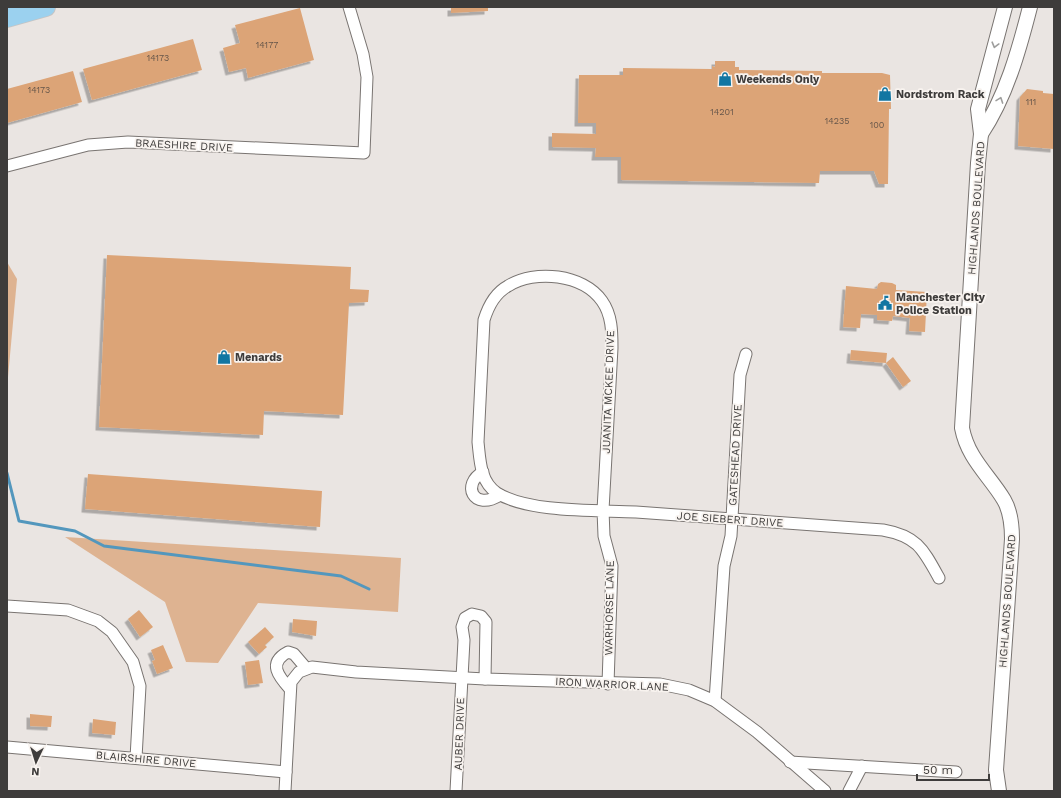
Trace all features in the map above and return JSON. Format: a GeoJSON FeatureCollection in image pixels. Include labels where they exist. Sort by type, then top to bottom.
{"type":"FeatureCollection","features":[{"type":"Feature","properties":{"kind":"main road"},"geometry":{"type":"LineString","coordinates":[[7,18],[46,7]]}},
{"type":"Feature","properties":{"kind":"street","name":"BRAESHIRE DRIVE"},"geometry":{"type":"LineString","coordinates":[[7,166],[88,145],[128,142],[364,153],[367,77],[363,54],[349,7]]}},
{"type":"Feature","properties":{"kind":"street","name":"HIGHLANDS BOULEVARD"},"geometry":{"type":"LineString","coordinates":[[990,791],[996,770],[1012,540],[1012,521],[1005,501],[969,451],[962,428],[981,134],[978,109],[1005,7]]}},
{"type":"Feature","properties":{"kind":"street","name":"HIGHLANDS BOULEVARD"},"geometry":{"type":"LineString","coordinates":[[981,134],[994,114],[1022,37],[1030,7]]}},
{"type":"Feature","properties":{"kind":"street","name":"JUANITA MCKEE DRIVE"},"geometry":{"type":"LineString","coordinates":[[487,485],[483,472],[478,442],[484,320],[487,309],[494,299],[507,286],[526,278],[562,277],[574,280],[588,288],[602,301],[612,328],[603,510]]}},
{"type":"Feature","properties":{"kind":"street","name":"GATESHEAD DRIVE"},"geometry":{"type":"LineString","coordinates":[[714,701],[724,566],[731,536],[740,375],[746,354]]}},
{"type":"Feature","properties":{"kind":"street"},"geometry":{"type":"LineString","coordinates":[[483,472],[479,474],[473,484],[471,490],[474,497],[479,501],[485,501],[493,500],[500,495]]}},
{"type":"Feature","properties":{"kind":"street","name":"JOE SIEBERT DRIVE"},"geometry":{"type":"LineString","coordinates":[[487,485],[507,499],[523,503],[899,533],[908,537],[924,551],[939,578]]}},
{"type":"Feature","properties":{"kind":"street","name":"WARHORSE LANE"},"geometry":{"type":"LineString","coordinates":[[603,510],[604,536],[612,566],[608,684]]}},
{"type":"Feature","properties":{"kind":"street"},"geometry":{"type":"LineString","coordinates":[[7,606],[68,610],[98,621],[112,632],[133,662],[140,686],[136,758]]}},
{"type":"Feature","properties":{"kind":"street"},"geometry":{"type":"LineString","coordinates":[[461,677],[464,640],[463,622],[465,618],[472,614],[481,616],[486,622],[485,679]]}},
{"type":"Feature","properties":{"kind":"street"},"geometry":{"type":"LineString","coordinates":[[285,791],[290,689],[294,676],[305,668],[294,654],[288,652],[281,657],[277,663],[276,671],[278,676],[290,689]]}},
{"type":"Feature","properties":{"kind":"street","name":"IRON WARRIOR LANE"},"geometry":{"type":"LineString","coordinates":[[305,668],[312,667],[356,672],[485,679],[608,684],[660,684],[689,690],[714,701],[757,732],[825,791]]}},
{"type":"Feature","properties":{"kind":"street","name":"AUBER DRIVE"},"geometry":{"type":"LineString","coordinates":[[456,791],[461,677]]}},
{"type":"Feature","properties":{"kind":"street","name":"BLAIRSHIRE DRIVE"},"geometry":{"type":"LineString","coordinates":[[7,747],[286,772]]}},
{"type":"Feature","properties":{"kind":"street"},"geometry":{"type":"LineString","coordinates":[[790,762],[956,772]]}},
{"type":"Feature","properties":{"kind":"street"},"geometry":{"type":"LineString","coordinates":[[849,791],[862,766]]}},
{"type":"Feature","properties":{"kind":"street","name":"HIGHLANDS BOULEVARD"},"geometry":{"type":"LineString","coordinates":[[996,770],[999,791]]}},
{"type":"Feature","properties":{"kind":"shaded area"},"geometry":{"type":"Polygon","coordinates":[[[7,262],[17,279],[7,388],[7,262]]]}},
{"type":"Feature","properties":{"kind":"shaded area"},"geometry":{"type":"Polygon","coordinates":[[[65,537],[401,558],[398,612],[258,603],[218,663],[186,662],[165,602],[65,537]]]}},
{"type":"Feature","properties":{"kind":"building"},"geometry":{"type":"Polygon","coordinates":[[[451,7],[488,7],[488,11],[451,13],[451,7]]]}},
{"type":"Feature","properties":{"kind":"building"},"geometry":{"type":"Polygon","coordinates":[[[300,8],[314,60],[248,78],[246,68],[229,72],[223,48],[240,43],[235,25],[300,8]]]}},
{"type":"Feature","properties":{"kind":"building"},"geometry":{"type":"Polygon","coordinates":[[[193,39],[202,70],[92,100],[83,69],[193,39]]]}},
{"type":"Feature","properties":{"kind":"building"},"geometry":{"type":"Polygon","coordinates":[[[715,61],[735,61],[735,67],[739,67],[739,70],[822,71],[822,73],[882,73],[890,75],[891,109],[889,109],[888,184],[879,184],[874,171],[820,171],[819,183],[621,180],[621,157],[595,157],[596,148],[552,147],[552,133],[596,134],[596,123],[578,123],[579,75],[623,75],[623,68],[712,69],[712,66],[715,67],[715,61]]]}},
{"type":"Feature","properties":{"kind":"building"},"geometry":{"type":"Polygon","coordinates":[[[73,71],[82,102],[7,123],[7,89],[73,71]]]}},
{"type":"Feature","properties":{"kind":"building"},"geometry":{"type":"Polygon","coordinates":[[[1027,89],[1054,94],[1054,149],[1018,146],[1020,97],[1027,89]]]}},
{"type":"Feature","properties":{"kind":"building","name":"Menards"},"geometry":{"type":"Polygon","coordinates":[[[107,255],[351,267],[350,289],[369,290],[368,302],[349,303],[343,415],[264,411],[263,435],[99,427],[107,255]]]}},
{"type":"Feature","properties":{"kind":"building","name":"Manchester City Police Station"},"geometry":{"type":"Polygon","coordinates":[[[881,282],[896,285],[896,290],[927,292],[925,332],[909,331],[910,318],[893,316],[892,321],[877,320],[877,315],[861,314],[860,328],[843,327],[846,286],[877,289],[878,284],[881,282]]]}},
{"type":"Feature","properties":{"kind":"building"},"geometry":{"type":"Polygon","coordinates":[[[851,350],[887,353],[886,363],[850,360],[851,350]]]}},
{"type":"Feature","properties":{"kind":"building"},"geometry":{"type":"Polygon","coordinates":[[[893,357],[911,381],[903,387],[886,363],[893,357]]]}},
{"type":"Feature","properties":{"kind":"building"},"geometry":{"type":"Polygon","coordinates":[[[88,474],[322,491],[320,527],[85,509],[88,474]]]}},
{"type":"Feature","properties":{"kind":"building"},"geometry":{"type":"Polygon","coordinates":[[[139,610],[153,627],[140,637],[128,619],[139,610]]]}},
{"type":"Feature","properties":{"kind":"building"},"geometry":{"type":"Polygon","coordinates":[[[293,619],[317,621],[316,636],[292,632],[293,619]]]}},
{"type":"Feature","properties":{"kind":"building"},"geometry":{"type":"Polygon","coordinates":[[[265,627],[274,637],[265,645],[267,647],[259,654],[248,642],[265,627]]]}},
{"type":"Feature","properties":{"kind":"building"},"geometry":{"type":"Polygon","coordinates":[[[163,645],[173,668],[157,674],[152,661],[155,660],[151,650],[163,645]]]}},
{"type":"Feature","properties":{"kind":"building"},"geometry":{"type":"Polygon","coordinates":[[[259,660],[263,683],[248,685],[245,662],[259,660]]]}},
{"type":"Feature","properties":{"kind":"building"},"geometry":{"type":"Polygon","coordinates":[[[30,714],[52,716],[51,727],[30,726],[30,714]]]}},
{"type":"Feature","properties":{"kind":"building"},"geometry":{"type":"Polygon","coordinates":[[[93,719],[116,722],[115,735],[92,733],[93,719]]]}},
{"type":"Feature","properties":{"kind":"waterway"},"geometry":{"type":"LineString","coordinates":[[7,473],[19,521],[75,531],[104,546],[341,576],[369,589]]}},
{"type":"Feature","properties":{"kind":"place","name":"Weekends Only"},"geometry":{"type":"Point","coordinates":[725,79]}},
{"type":"Feature","properties":{"kind":"place","name":"Nordstrom Rack"},"geometry":{"type":"Point","coordinates":[885,94]}},
{"type":"Feature","properties":{"kind":"place","name":"Manchester City Police Station"},"geometry":{"type":"Point","coordinates":[885,303]}},
{"type":"Feature","properties":{"kind":"place","name":"Menards"},"geometry":{"type":"Point","coordinates":[224,357]}}]}
